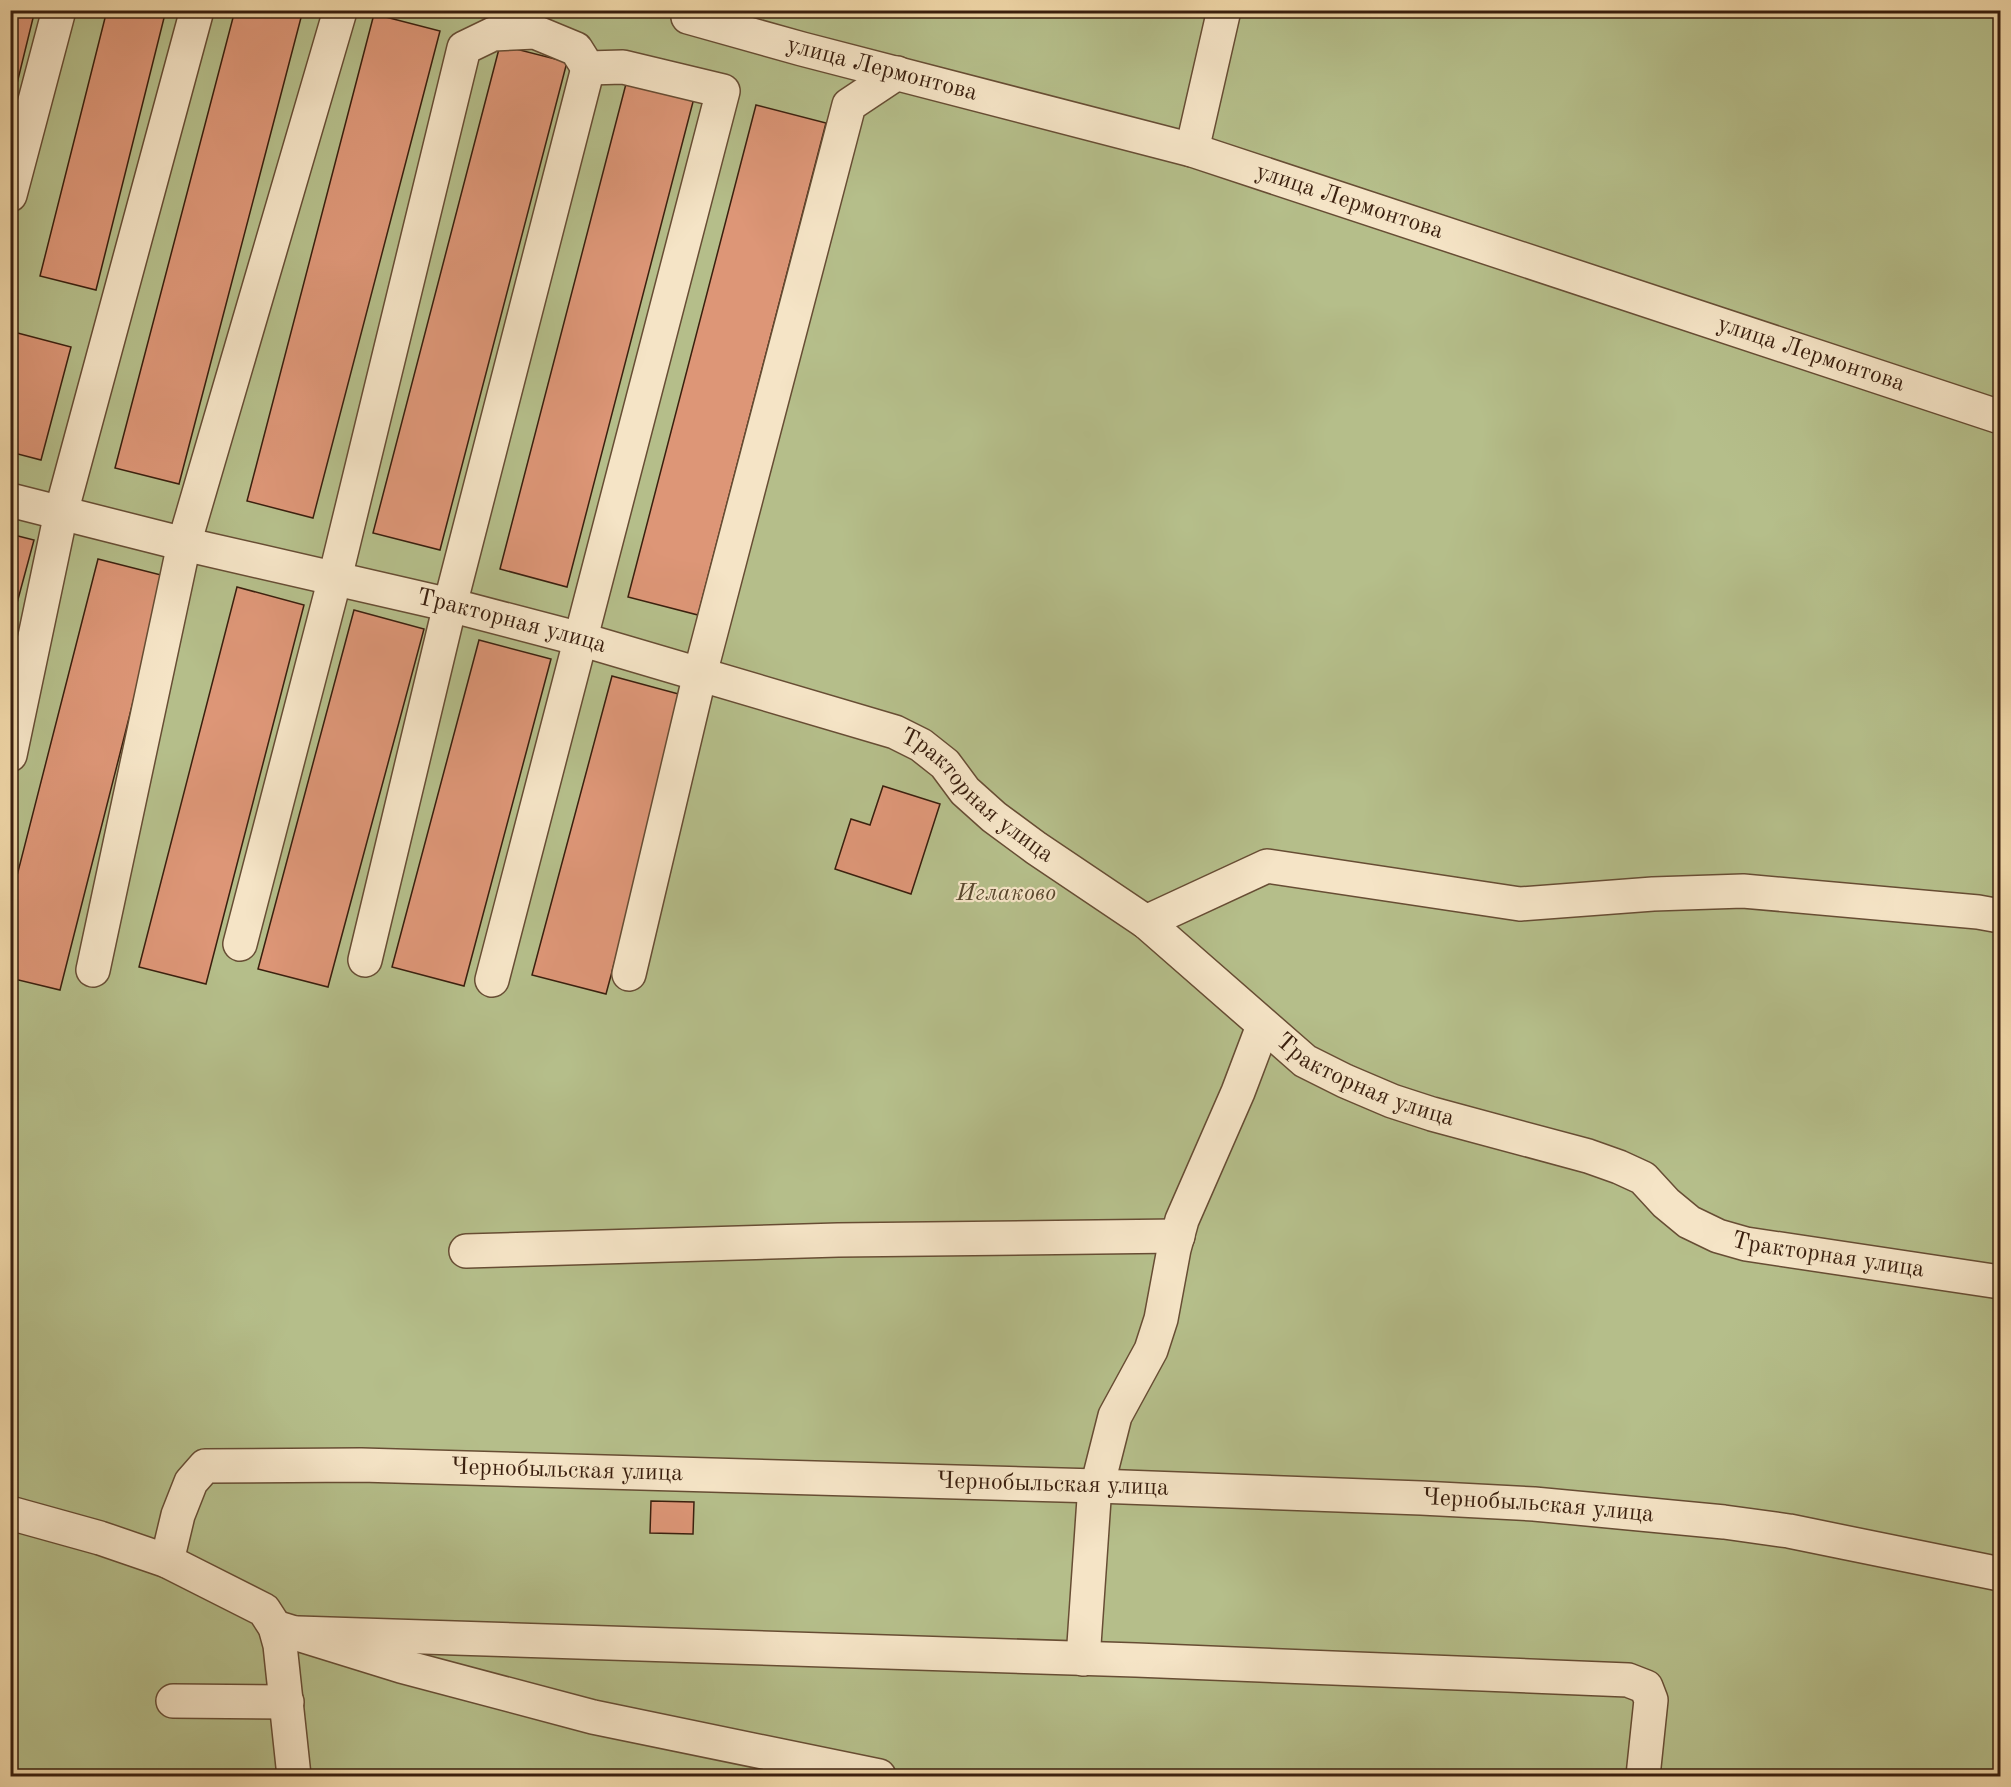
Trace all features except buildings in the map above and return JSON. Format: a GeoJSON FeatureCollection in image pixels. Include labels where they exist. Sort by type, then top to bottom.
{"type":"FeatureCollection","features":[{"type":"Feature","properties":{"kind":"street"},"geometry":{"type":"LineString","coordinates":[[10,195],[59,10]]}},
{"type":"Feature","properties":{"kind":"street"},"geometry":{"type":"LineString","coordinates":[[10,755],[61,513],[197,10]]}},
{"type":"Feature","properties":{"kind":"street"},"geometry":{"type":"LineString","coordinates":[[1192,150],[1224,10]]}},
{"type":"Feature","properties":{"kind":"street"},"geometry":{"type":"LineString","coordinates":[[93,970],[184,544],[340,11]]}},
{"type":"Feature","properties":{"kind":"street","name":"улица Лермонтова"},"geometry":{"type":"LineString","coordinates":[[688,17],[802,49],[1192,150],[2001,417]]}},
{"type":"Feature","properties":{"kind":"street"},"geometry":{"type":"LineString","coordinates":[[240,944],[335,578],[464,48],[493,34],[535,32],[576,49],[588,68],[450,605],[365,960]]}},
{"type":"Feature","properties":{"kind":"street"},"geometry":{"type":"LineString","coordinates":[[492,980],[723,92],[623,68],[588,68]]}},
{"type":"Feature","properties":{"kind":"street"},"geometry":{"type":"LineString","coordinates":[[629,975],[700,674],[849,105],[897,73]]}},
{"type":"Feature","properties":{"kind":"street","name":"Тракторная улица"},"geometry":{"type":"LineString","coordinates":[[10,500],[184,544],[450,605],[580,639],[884,729],[921,745],[945,764],[965,791],[994,817],[1146,922],[1305,1061],[1345,1082],[1432,1114],[1588,1156],[1619,1167],[1643,1178],[1666,1203],[1689,1222],[1718,1236],[1746,1244],[2001,1282]]}},
{"type":"Feature","properties":{"kind":"street"},"geometry":{"type":"LineString","coordinates":[[1146,922],[1267,866],[1520,904],[1653,894],[1743,891],[2001,916]]}},
{"type":"Feature","properties":{"kind":"street"},"geometry":{"type":"LineString","coordinates":[[1083,1659],[1094,1499],[1115,1416],[1151,1350],[1161,1319],[1182,1220],[1238,1092],[1263,1026]]}},
{"type":"Feature","properties":{"kind":"street"},"geometry":{"type":"LineString","coordinates":[[466,1251],[838,1240],[1178,1236]]}},
{"type":"Feature","properties":{"kind":"street","name":"Чернобыльская улица"},"geometry":{"type":"LineString","coordinates":[[166,1561],[178,1515],[191,1482],[205,1466],[243,1464],[361,1465],[1097,1486],[1421,1498],[1611,1510],[1724,1522],[1789,1531],[2001,1574]]}},
{"type":"Feature","properties":{"kind":"street"},"geometry":{"type":"LineString","coordinates":[[10,1513],[100,1538],[166,1561],[264,1610],[286,1630],[401,1666],[582,1714],[879,1776]]}},
{"type":"Feature","properties":{"kind":"street"},"geometry":{"type":"LineString","coordinates":[[286,1630],[1629,1680],[1646,1687],[1651,1700],[1643,1776]]}},
{"type":"Feature","properties":{"kind":"street"},"geometry":{"type":"LineString","coordinates":[[286,1630],[280,1645],[294,1776]]}},
{"type":"Feature","properties":{"kind":"street"},"geometry":{"type":"LineString","coordinates":[[173,1701],[287,1702]]}},
{"type":"Feature","properties":{"kind":"green space","name":"Иглаково"},"geometry":{"type":"Polygon","coordinates":[[[11,11],[2000,11],[2000,1776],[11,1776],[11,11]]]}}]}
